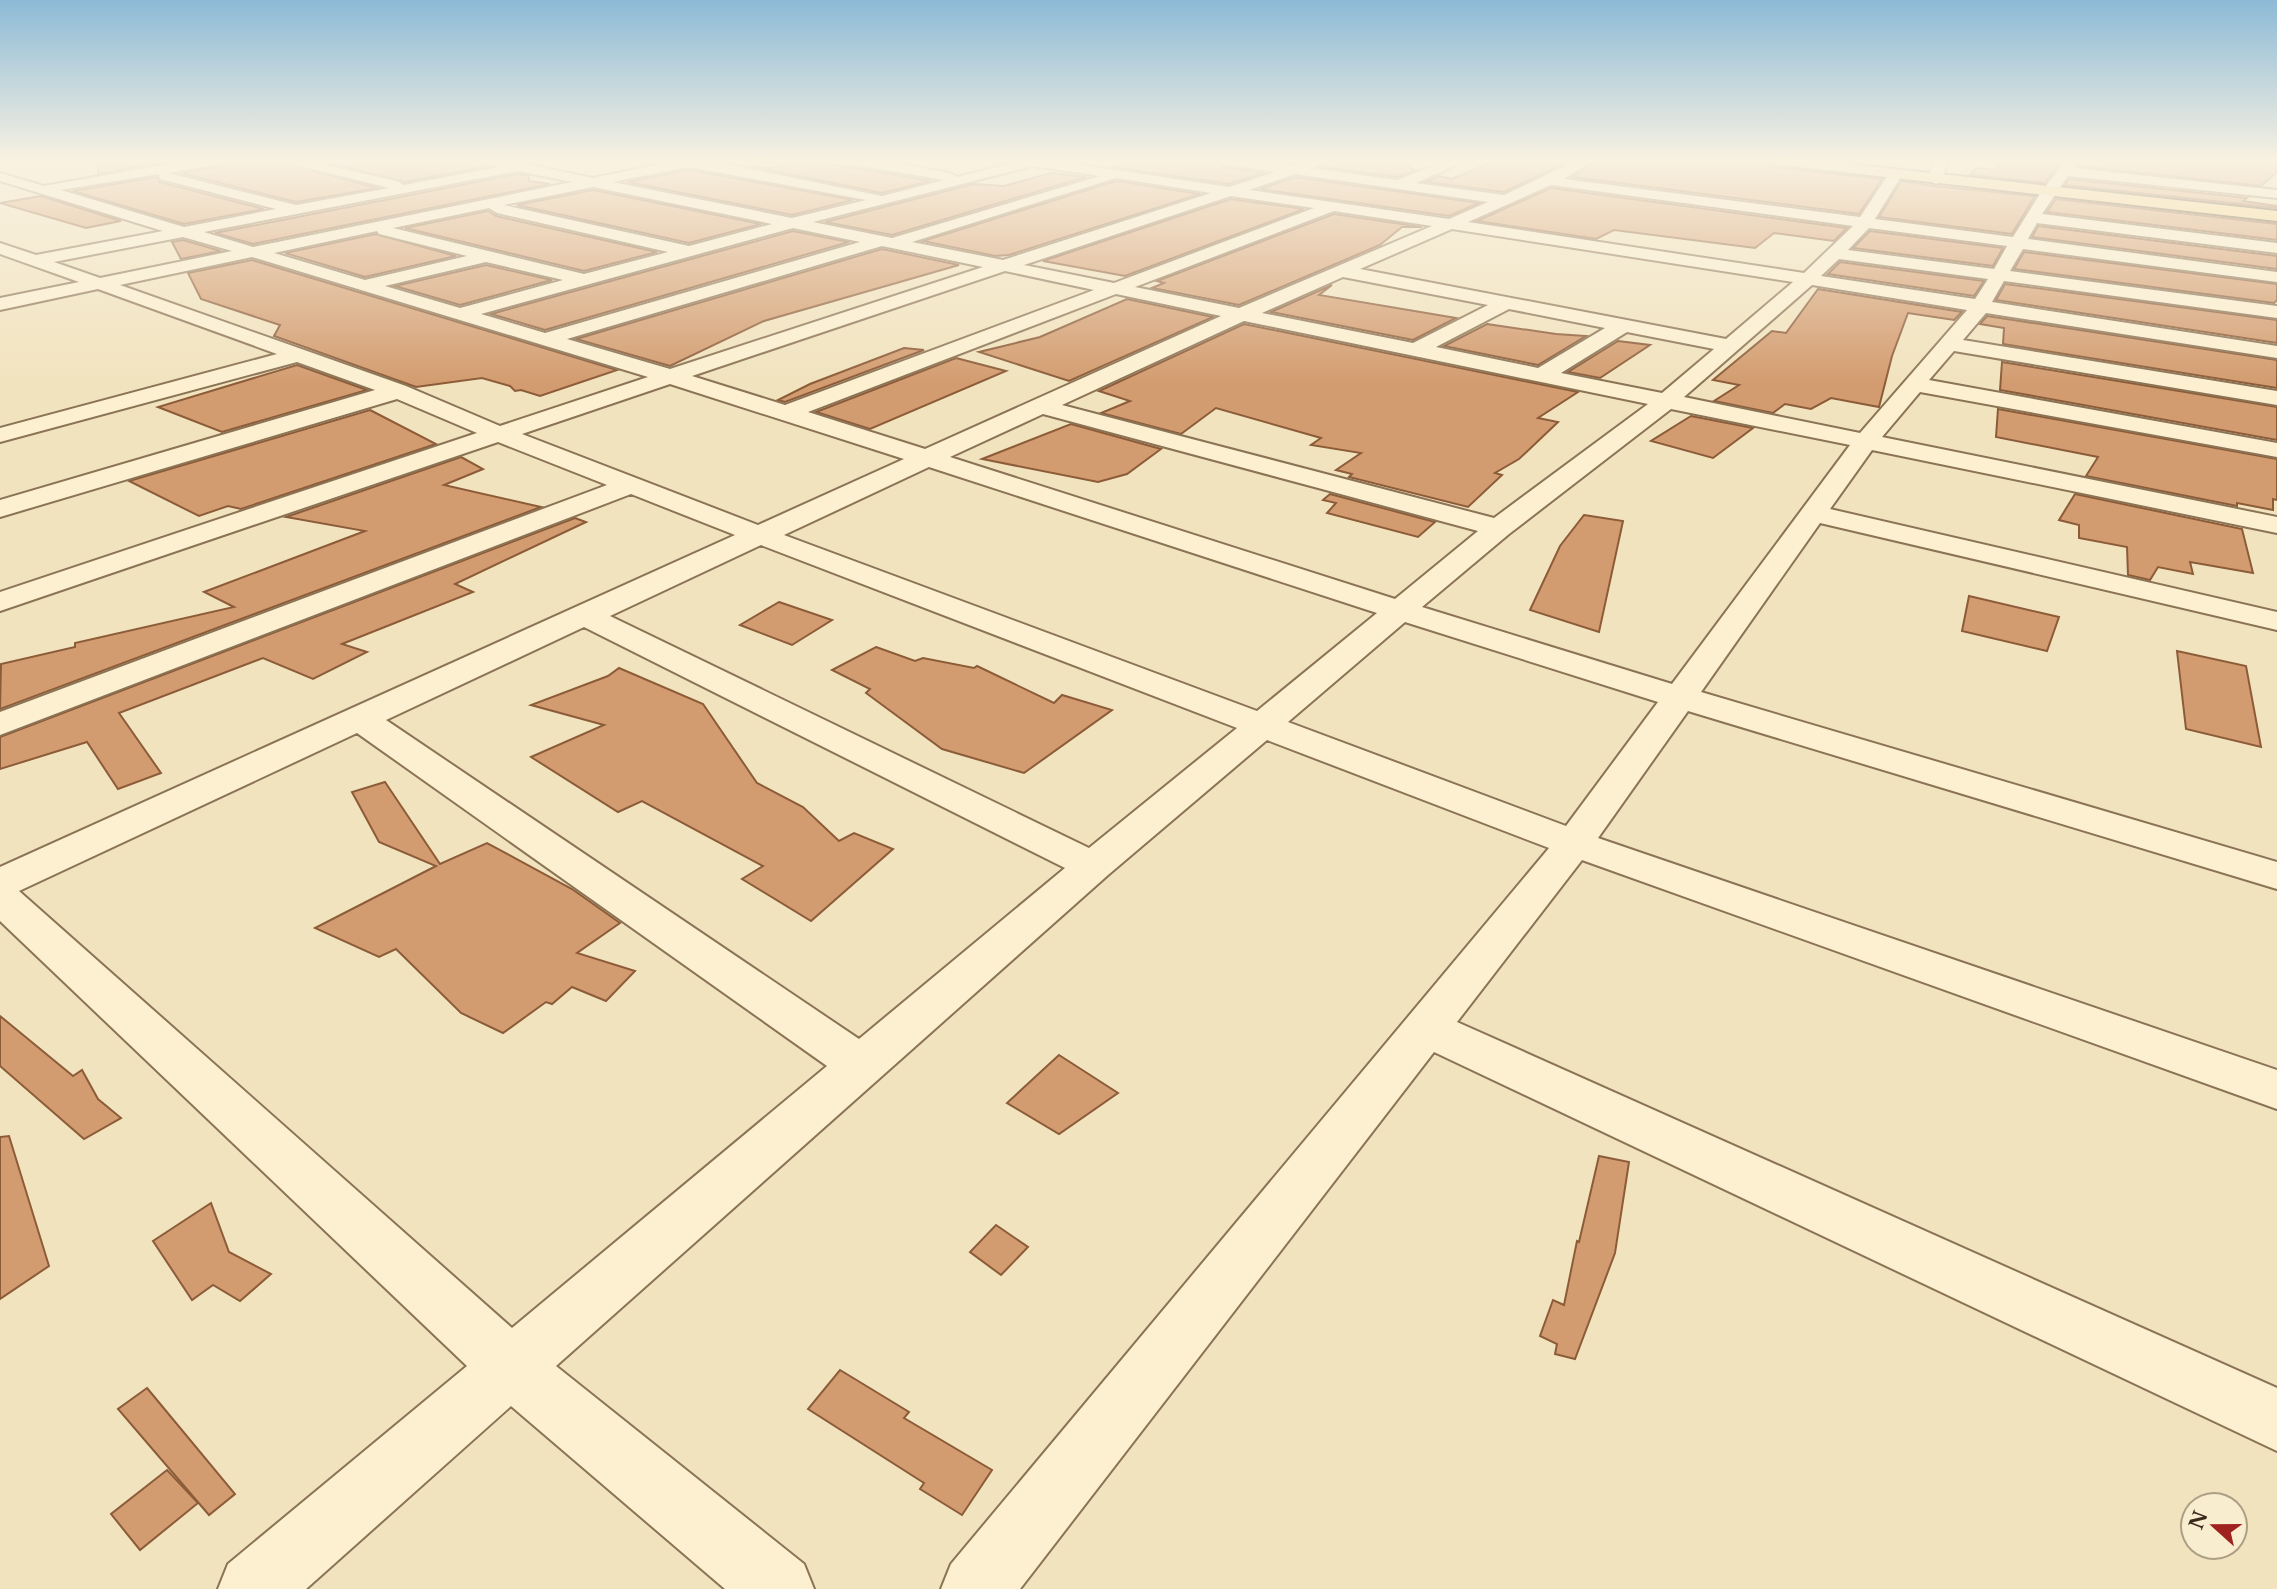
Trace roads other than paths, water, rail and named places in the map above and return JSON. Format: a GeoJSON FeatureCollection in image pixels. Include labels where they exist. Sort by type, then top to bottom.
{"type":"FeatureCollection","features":[{"type":"Feature","properties":{"kind":"street"},"geometry":{"type":"LineString","coordinates":[[0,267],[179,234]]}},
{"type":"Feature","properties":{"kind":"street"},"geometry":{"type":"LineString","coordinates":[[189,234],[257,252],[787,412],[1677,699],[2277,876]]}},
{"type":"Feature","properties":{"kind":"street"},"geometry":{"type":"LineString","coordinates":[[0,304],[349,234]]}},
{"type":"Feature","properties":{"kind":"street"},"geometry":{"type":"LineString","coordinates":[[396,234],[584,280]]}},
{"type":"Feature","properties":{"kind":"street"},"geometry":{"type":"LineString","coordinates":[[615,234],[690,251]]}},
{"type":"Feature","properties":{"kind":"street"},"geometry":{"type":"LineString","coordinates":[[459,314],[752,234]]}},
{"type":"Feature","properties":{"kind":"street"},"geometry":{"type":"LineString","coordinates":[[855,234],[1864,443],[2277,525]]}},
{"type":"Feature","properties":{"kind":"street"},"geometry":{"type":"LineString","coordinates":[[545,339],[912,234]]}},
{"type":"Feature","properties":{"kind":"street"},"geometry":{"type":"LineString","coordinates":[[0,601],[1101,234]]}},
{"type":"Feature","properties":{"kind":"street"},"geometry":{"type":"LineString","coordinates":[[787,412],[1260,234]]}},
{"type":"Feature","properties":{"kind":"street"},"geometry":{"type":"LineString","coordinates":[[0,883],[1242,314],[1428,234]]}},
{"type":"Feature","properties":{"kind":"street"},"geometry":{"type":"LineString","coordinates":[[1516,234],[2277,352]]}},
{"type":"Feature","properties":{"kind":"street"},"geometry":{"type":"LineString","coordinates":[[253,1589],[1093,866],[1499,528],[1665,402],[1807,280],[1830,248],[1850,234]]}},
{"type":"Feature","properties":{"kind":"street"},"geometry":{"type":"LineString","coordinates":[[1942,234],[2277,277]]}},
{"type":"Feature","properties":{"kind":"street"},"geometry":{"type":"LineString","coordinates":[[976,1589],[1574,843],[1864,443],[1980,307],[2023,234]]}},
{"type":"Feature","properties":{"kind":"street"},"geometry":{"type":"LineString","coordinates":[[2166,234],[2277,248]]}},
{"type":"Feature","properties":{"kind":"street"},"geometry":{"type":"LineString","coordinates":[[2242,307],[2255,245]]}},
{"type":"Feature","properties":{"kind":"street"},"geometry":{"type":"LineString","coordinates":[[0,248],[398,391],[499,434],[759,535],[1574,843],[2277,1090]]}},
{"type":"Feature","properties":{"kind":"street"},"geometry":{"type":"LineString","coordinates":[[1830,248],[2000,275],[2277,312]]}},
{"type":"Feature","properties":{"kind":"street"},"geometry":{"type":"LineString","coordinates":[[363,285],[487,256]]}},
{"type":"Feature","properties":{"kind":"street"},"geometry":{"type":"LineString","coordinates":[[1342,271],[1730,345]]}},
{"type":"Feature","properties":{"kind":"street"},"geometry":{"type":"LineString","coordinates":[[1415,350],[1506,303]]}},
{"type":"Feature","properties":{"kind":"street"},"geometry":{"type":"LineString","coordinates":[[1541,376],[1624,325]]}},
{"type":"Feature","properties":{"kind":"street"},"geometry":{"type":"LineString","coordinates":[[1950,344],[2277,398]]}},
{"type":"Feature","properties":{"kind":"street"},"geometry":{"type":"LineString","coordinates":[[0,435],[299,355]]}},
{"type":"Feature","properties":{"kind":"street"},"geometry":{"type":"LineString","coordinates":[[1915,384],[2277,450]]}},
{"type":"Feature","properties":{"kind":"street"},"geometry":{"type":"LineString","coordinates":[[0,509],[398,391]]}},
{"type":"Feature","properties":{"kind":"street"},"geometry":{"type":"LineString","coordinates":[[1043,407],[1499,528]]}},
{"type":"Feature","properties":{"kind":"street"},"geometry":{"type":"LineString","coordinates":[[0,724],[631,485]]}},
{"type":"Feature","properties":{"kind":"street"},"geometry":{"type":"LineString","coordinates":[[1813,513],[2277,621]]}},
{"type":"Feature","properties":{"kind":"street"},"geometry":{"type":"LineString","coordinates":[[584,615],[1093,866]]}},
{"type":"Feature","properties":{"kind":"street"},"geometry":{"type":"LineString","coordinates":[[359,718],[861,1065]]}},
{"type":"Feature","properties":{"kind":"street"},"geometry":{"type":"LineString","coordinates":[[0,897],[510,1366],[779,1589]]}},
{"type":"Feature","properties":{"kind":"street"},"geometry":{"type":"LineString","coordinates":[[1426,1027],[2277,1420]]}}]}
